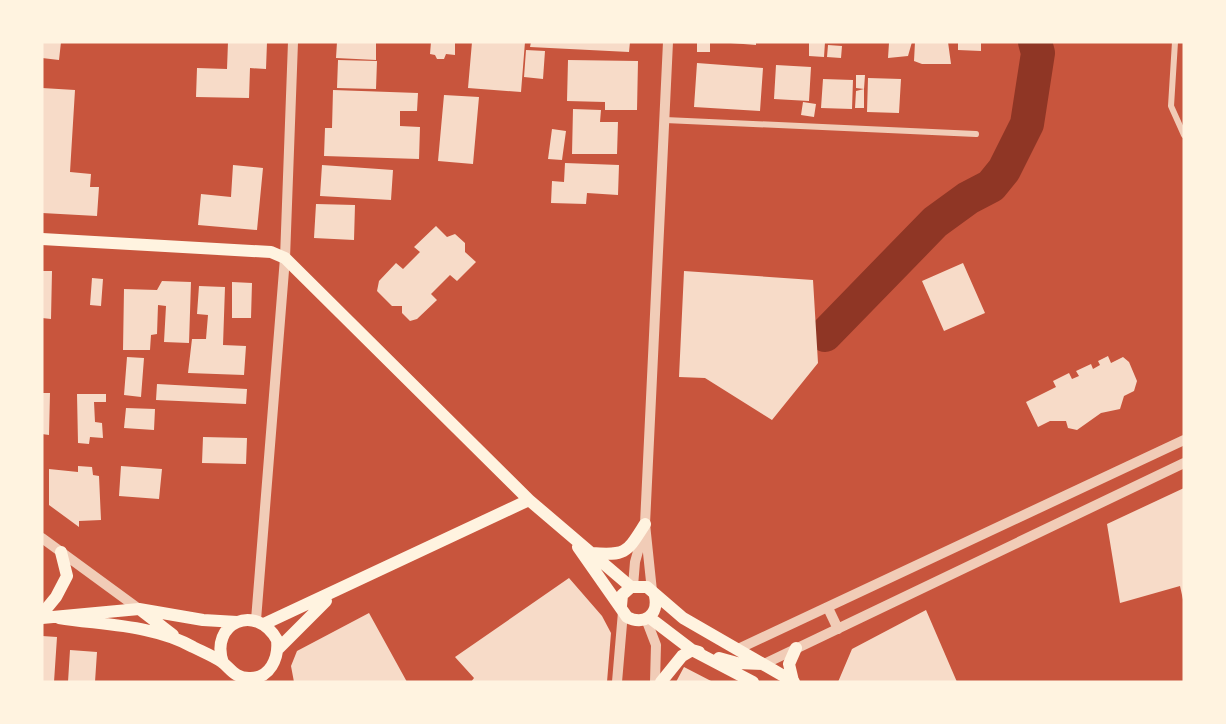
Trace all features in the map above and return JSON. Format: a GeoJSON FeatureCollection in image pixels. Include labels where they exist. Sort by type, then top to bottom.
{"type":"FeatureCollection","features":[{"type":"Feature","properties":{"kind":"main road"},"geometry":{"type":"LineString","coordinates":[[42,240],[271,252],[285,258],[529,500],[574,541],[632,586]]}},
{"type":"Feature","properties":{"kind":"main road"},"geometry":{"type":"LineString","coordinates":[[59,618],[139,609],[203,620],[260,622],[334,594],[529,500]]}},
{"type":"Feature","properties":{"kind":"main road"},"geometry":{"type":"LineString","coordinates":[[592,553],[617,555],[628,551],[645,524]]}},
{"type":"Feature","properties":{"kind":"main road"},"geometry":{"type":"LineString","coordinates":[[574,541],[622,609],[633,620],[648,619],[692,650],[753,682]]}},
{"type":"Feature","properties":{"kind":"main road"},"geometry":{"type":"LineString","coordinates":[[61,552],[67,576],[56,597],[42,616],[174,636]]}},
{"type":"Feature","properties":{"kind":"main road"},"geometry":{"type":"LineString","coordinates":[[622,609],[622,595],[632,586],[640,585],[654,593],[683,618],[794,681]]}},
{"type":"Feature","properties":{"kind":"main road"},"geometry":{"type":"LineString","coordinates":[[648,619],[656,608],[654,593]]}},
{"type":"Feature","properties":{"kind":"main road"},"geometry":{"type":"LineString","coordinates":[[272,682],[271,668],[278,649],[334,594]]}},
{"type":"Feature","properties":{"kind":"main road"},"geometry":{"type":"LineString","coordinates":[[139,609],[174,636],[223,663],[229,671],[250,680],[271,668]]}},
{"type":"Feature","properties":{"kind":"main road"},"geometry":{"type":"LineString","coordinates":[[223,663],[220,645],[229,628],[237,622]]}},
{"type":"Feature","properties":{"kind":"main road"},"geometry":{"type":"LineString","coordinates":[[260,622],[277,640],[278,649]]}},
{"type":"Feature","properties":{"kind":"main road"},"geometry":{"type":"LineString","coordinates":[[794,681],[789,664],[796,648]]}},
{"type":"Feature","properties":{"kind":"main road"},"geometry":{"type":"LineString","coordinates":[[661,682],[681,656],[692,650],[737,663],[764,664]]}},
{"type":"Feature","properties":{"kind":"street"},"geometry":{"type":"LineString","coordinates":[[260,622],[285,258],[293,42]]}},
{"type":"Feature","properties":{"kind":"street"},"geometry":{"type":"LineString","coordinates":[[654,593],[645,524],[668,42]]}},
{"type":"Feature","properties":{"kind":"street"},"geometry":{"type":"LineString","coordinates":[[1175,42],[1171,106],[1184,135]]}},
{"type":"Feature","properties":{"kind":"street"},"geometry":{"type":"LineString","coordinates":[[665,120],[976,134]]}},
{"type":"Feature","properties":{"kind":"street"},"geometry":{"type":"LineString","coordinates":[[738,650],[1184,440]]}},
{"type":"Feature","properties":{"kind":"street"},"geometry":{"type":"LineString","coordinates":[[1143,460],[1152,478]]}},
{"type":"Feature","properties":{"kind":"street"},"geometry":{"type":"LineString","coordinates":[[764,664],[1184,463]]}},
{"type":"Feature","properties":{"kind":"street"},"geometry":{"type":"LineString","coordinates":[[1046,505],[1056,524]]}},
{"type":"Feature","properties":{"kind":"street"},"geometry":{"type":"LineString","coordinates":[[632,586],[635,562],[645,524]]}},
{"type":"Feature","properties":{"kind":"street"},"geometry":{"type":"LineString","coordinates":[[42,538],[139,609]]}},
{"type":"Feature","properties":{"kind":"street"},"geometry":{"type":"LineString","coordinates":[[950,550],[960,570]]}},
{"type":"Feature","properties":{"kind":"street"},"geometry":{"type":"LineString","coordinates":[[828,608],[838,628]]}},
{"type":"Feature","properties":{"kind":"street"},"geometry":{"type":"LineString","coordinates":[[617,682],[622,609]]}},
{"type":"Feature","properties":{"kind":"street"},"geometry":{"type":"LineString","coordinates":[[648,619],[656,645],[656,682]]}},
{"type":"Feature","properties":{"kind":"building"},"geometry":{"type":"Polygon","coordinates":[[[42,42],[61,42],[59,60],[42,58],[42,42]]]}},
{"type":"Feature","properties":{"kind":"building"},"geometry":{"type":"Polygon","coordinates":[[[228,42],[267,42],[266,69],[250,68],[249,98],[196,97],[197,68],[227,69],[228,42]]]}},
{"type":"Feature","properties":{"kind":"building"},"geometry":{"type":"Polygon","coordinates":[[[337,42],[376,42],[376,60],[336,58],[337,42]]]}},
{"type":"Feature","properties":{"kind":"building"},"geometry":{"type":"Polygon","coordinates":[[[431,42],[455,42],[455,55],[446,54],[444,59],[437,59],[435,55],[430,54],[431,42]]]}},
{"type":"Feature","properties":{"kind":"building"},"geometry":{"type":"Polygon","coordinates":[[[472,42],[525,42],[521,92],[468,88],[472,42]]]}},
{"type":"Feature","properties":{"kind":"building"},"geometry":{"type":"Polygon","coordinates":[[[531,42],[630,42],[629,52],[530,47],[531,42]]]}},
{"type":"Feature","properties":{"kind":"building"},"geometry":{"type":"Polygon","coordinates":[[[697,42],[710,42],[710,52],[697,52],[697,42]]]}},
{"type":"Feature","properties":{"kind":"building"},"geometry":{"type":"Polygon","coordinates":[[[718,42],[756,42],[756,45],[718,42]]]}},
{"type":"Feature","properties":{"kind":"building"},"geometry":{"type":"Polygon","coordinates":[[[809,42],[825,42],[824,57],[809,56],[809,42]]]}},
{"type":"Feature","properties":{"kind":"building"},"geometry":{"type":"Polygon","coordinates":[[[912,42],[908,56],[888,58],[889,43],[912,42]]]}},
{"type":"Feature","properties":{"kind":"building"},"geometry":{"type":"Polygon","coordinates":[[[915,42],[948,42],[951,64],[922,64],[914,61],[915,42]]]}},
{"type":"Feature","properties":{"kind":"building"},"geometry":{"type":"Polygon","coordinates":[[[958,42],[981,42],[981,51],[958,50],[958,42]]]}},
{"type":"Feature","properties":{"kind":"building"},"geometry":{"type":"Polygon","coordinates":[[[828,45],[842,46],[841,58],[827,57],[828,45]]]}},
{"type":"Feature","properties":{"kind":"building"},"geometry":{"type":"Polygon","coordinates":[[[526,50],[545,51],[543,79],[524,77],[526,50]]]}},
{"type":"Feature","properties":{"kind":"building"},"geometry":{"type":"Polygon","coordinates":[[[338,60],[377,61],[376,89],[337,88],[338,60]]]}},
{"type":"Feature","properties":{"kind":"building"},"geometry":{"type":"Polygon","coordinates":[[[568,60],[638,61],[637,110],[605,110],[605,102],[567,101],[568,60]]]}},
{"type":"Feature","properties":{"kind":"building"},"geometry":{"type":"Polygon","coordinates":[[[697,63],[763,68],[760,111],[694,107],[697,63]]]}},
{"type":"Feature","properties":{"kind":"building"},"geometry":{"type":"Polygon","coordinates":[[[776,65],[811,67],[809,101],[774,99],[776,65]]]}},
{"type":"Feature","properties":{"kind":"building"},"geometry":{"type":"Polygon","coordinates":[[[856,75],[865,75],[864,89],[856,88],[856,75]]]}},
{"type":"Feature","properties":{"kind":"building"},"geometry":{"type":"Polygon","coordinates":[[[868,78],[901,79],[899,113],[867,112],[868,78]]]}},
{"type":"Feature","properties":{"kind":"building"},"geometry":{"type":"Polygon","coordinates":[[[823,79],[853,80],[852,109],[821,108],[823,79]]]}},
{"type":"Feature","properties":{"kind":"building"},"geometry":{"type":"Polygon","coordinates":[[[42,88],[75,90],[70,172],[91,174],[90,187],[99,187],[97,216],[42,213],[42,88]]]}},
{"type":"Feature","properties":{"kind":"building"},"geometry":{"type":"Polygon","coordinates":[[[864,89],[864,108],[855,108],[856,91],[864,89]]]}},
{"type":"Feature","properties":{"kind":"building"},"geometry":{"type":"Polygon","coordinates":[[[333,90],[418,93],[417,111],[400,111],[400,126],[420,127],[419,159],[324,156],[325,128],[332,128],[333,90]]]}},
{"type":"Feature","properties":{"kind":"building"},"geometry":{"type":"Polygon","coordinates":[[[444,95],[479,97],[473,164],[438,161],[444,95]]]}},
{"type":"Feature","properties":{"kind":"building"},"geometry":{"type":"Polygon","coordinates":[[[803,102],[816,104],[814,117],[801,115],[803,102]]]}},
{"type":"Feature","properties":{"kind":"building"},"geometry":{"type":"Polygon","coordinates":[[[573,109],[601,110],[600,122],[618,122],[617,154],[572,154],[573,109]]]}},
{"type":"Feature","properties":{"kind":"building"},"geometry":{"type":"Polygon","coordinates":[[[552,129],[566,131],[562,160],[548,159],[552,129]]]}},
{"type":"Feature","properties":{"kind":"building"},"geometry":{"type":"Polygon","coordinates":[[[565,163],[619,165],[618,195],[587,193],[586,204],[551,203],[552,181],[564,182],[565,163]]]}},
{"type":"Feature","properties":{"kind":"building"},"geometry":{"type":"Polygon","coordinates":[[[233,165],[263,168],[257,230],[198,225],[201,194],[231,197],[233,165]]]}},
{"type":"Feature","properties":{"kind":"building"},"geometry":{"type":"Polygon","coordinates":[[[322,165],[393,170],[391,200],[320,196],[322,165]]]}},
{"type":"Feature","properties":{"kind":"building"},"geometry":{"type":"Polygon","coordinates":[[[316,204],[355,205],[354,240],[314,238],[316,204]]]}},
{"type":"Feature","properties":{"kind":"building"},"geometry":{"type":"Polygon","coordinates":[[[436,226],[447,237],[455,234],[465,243],[465,252],[476,262],[457,281],[450,275],[431,294],[437,300],[417,319],[410,321],[402,313],[402,306],[392,306],[377,291],[379,281],[396,263],[403,269],[420,252],[414,247],[436,226]]]}},
{"type":"Feature","properties":{"kind":"building"},"geometry":{"type":"Polygon","coordinates":[[[963,263],[985,313],[944,331],[922,281],[963,263]]]}},
{"type":"Feature","properties":{"kind":"building"},"geometry":{"type":"Polygon","coordinates":[[[42,271],[52,271],[51,319],[42,318],[42,271]]]}},
{"type":"Feature","properties":{"kind":"building"},"geometry":{"type":"Polygon","coordinates":[[[684,271],[813,280],[818,363],[772,420],[705,378],[679,377],[684,271]]]}},
{"type":"Feature","properties":{"kind":"building"},"geometry":{"type":"Polygon","coordinates":[[[92,278],[103,279],[101,306],[90,305],[92,278]]]}},
{"type":"Feature","properties":{"kind":"building"},"geometry":{"type":"Polygon","coordinates":[[[162,281],[191,282],[189,343],[164,342],[166,306],[158,305],[157,334],[151,335],[150,350],[123,350],[124,289],[157,290],[162,281]]]}},
{"type":"Feature","properties":{"kind":"building"},"geometry":{"type":"Polygon","coordinates":[[[232,282],[252,283],[251,318],[232,318],[232,282]]]}},
{"type":"Feature","properties":{"kind":"building"},"geometry":{"type":"Polygon","coordinates":[[[199,286],[225,287],[223,345],[246,346],[244,375],[188,373],[192,339],[206,339],[208,315],[197,314],[199,286]]]}},
{"type":"Feature","properties":{"kind":"building"},"geometry":{"type":"Polygon","coordinates":[[[1108,356],[1111,363],[1123,357],[1129,362],[1137,381],[1134,391],[1124,396],[1120,409],[1101,413],[1077,430],[1068,428],[1066,421],[1050,421],[1038,427],[1026,402],[1056,387],[1053,381],[1069,373],[1072,379],[1079,376],[1076,371],[1091,364],[1093,369],[1100,365],[1098,361],[1108,356]]]}},
{"type":"Feature","properties":{"kind":"building"},"geometry":{"type":"Polygon","coordinates":[[[127,357],[144,358],[141,397],[124,395],[127,357]]]}},
{"type":"Feature","properties":{"kind":"building"},"geometry":{"type":"Polygon","coordinates":[[[157,384],[247,389],[246,404],[156,400],[157,384]]]}},
{"type":"Feature","properties":{"kind":"building"},"geometry":{"type":"Polygon","coordinates":[[[42,393],[50,393],[49,435],[42,434],[42,393]]]}},
{"type":"Feature","properties":{"kind":"building"},"geometry":{"type":"Polygon","coordinates":[[[77,394],[106,394],[106,402],[94,402],[95,422],[102,423],[103,438],[90,437],[89,444],[78,443],[77,394]]]}},
{"type":"Feature","properties":{"kind":"building"},"geometry":{"type":"Polygon","coordinates":[[[126,408],[155,409],[154,430],[124,428],[126,408]]]}},
{"type":"Feature","properties":{"kind":"building"},"geometry":{"type":"Polygon","coordinates":[[[203,437],[247,438],[246,464],[202,463],[203,437]]]}},
{"type":"Feature","properties":{"kind":"building"},"geometry":{"type":"Polygon","coordinates":[[[78,466],[92,467],[93,475],[99,476],[101,520],[79,521],[79,527],[49,505],[49,469],[78,472],[78,466]]]}},
{"type":"Feature","properties":{"kind":"building"},"geometry":{"type":"Polygon","coordinates":[[[121,466],[162,469],[159,499],[119,496],[121,466]]]}},
{"type":"Feature","properties":{"kind":"building"},"geometry":{"type":"Polygon","coordinates":[[[1184,488],[1184,604],[1180,586],[1120,603],[1107,524],[1184,488]]]}},
{"type":"Feature","properties":{"kind":"building"},"geometry":{"type":"Polygon","coordinates":[[[569,578],[602,616],[611,633],[607,682],[471,682],[474,678],[455,657],[569,578]]]}},
{"type":"Feature","properties":{"kind":"building"},"geometry":{"type":"Polygon","coordinates":[[[926,610],[957,682],[838,682],[852,649],[926,610]]]}},
{"type":"Feature","properties":{"kind":"building"},"geometry":{"type":"Polygon","coordinates":[[[369,613],[407,682],[294,682],[291,666],[297,651],[369,613]]]}},
{"type":"Feature","properties":{"kind":"building"},"geometry":{"type":"Polygon","coordinates":[[[42,636],[57,637],[54,682],[42,682],[42,636]]]}},
{"type":"Feature","properties":{"kind":"building"},"geometry":{"type":"Polygon","coordinates":[[[70,650],[97,652],[95,682],[68,682],[70,650]]]}},
{"type":"Feature","properties":{"kind":"building"},"geometry":{"type":"Polygon","coordinates":[[[684,667],[713,682],[676,682],[684,667]]]}},
{"type":"Feature","properties":{"kind":"waterway"},"geometry":{"type":"LineString","coordinates":[[825,335],[935,222],[968,198],[991,186],[1004,170],[1027,124],[1038,53],[1035,42]]}}]}
